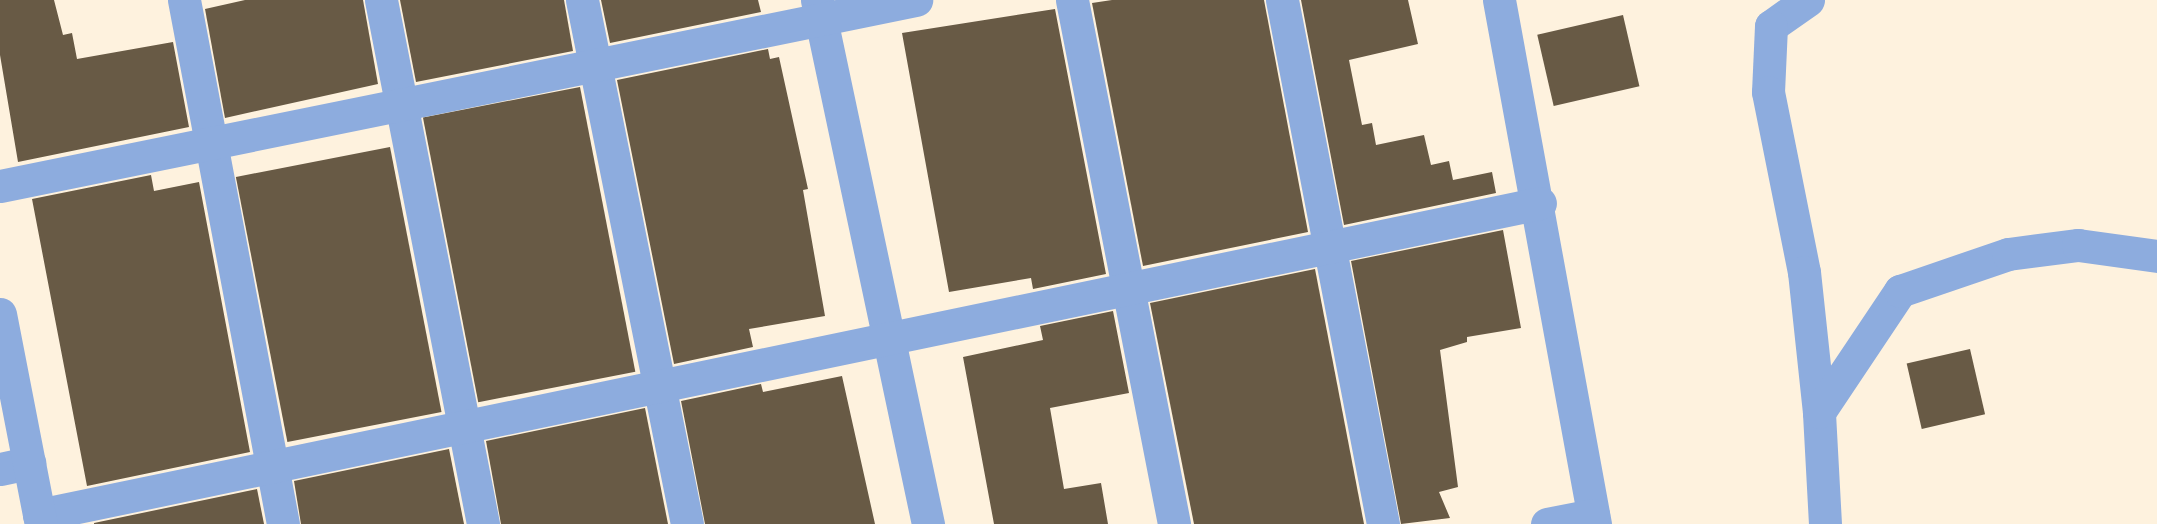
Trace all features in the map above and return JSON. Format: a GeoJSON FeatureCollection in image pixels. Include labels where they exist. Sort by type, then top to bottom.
{"type":"FeatureCollection","features":[{"type":"Feature","properties":{"kind":"street"},"geometry":{"type":"LineString","coordinates":[[184,0],[283,524]]}},
{"type":"Feature","properties":{"kind":"street"},"geometry":{"type":"LineString","coordinates":[[381,0],[483,524]]}},
{"type":"Feature","properties":{"kind":"street"},"geometry":{"type":"LineString","coordinates":[[582,0],[687,524]]}},
{"type":"Feature","properties":{"kind":"street"},"geometry":{"type":"LineString","coordinates":[[0,186],[595,65],[818,10],[916,0]]}},
{"type":"Feature","properties":{"kind":"street"},"geometry":{"type":"LineString","coordinates":[[1072,0],[1174,524]]}},
{"type":"Feature","properties":{"kind":"street"},"geometry":{"type":"LineString","coordinates":[[1282,0],[1383,524]]}},
{"type":"Feature","properties":{"kind":"street"},"geometry":{"type":"LineString","coordinates":[[1499,0],[1540,203],[1594,520],[1547,524]]}},
{"type":"Feature","properties":{"kind":"street"},"geometry":{"type":"LineString","coordinates":[[1808,0],[1771,26],[1768,92],[1804,272],[1819,412],[1826,524]]}},
{"type":"Feature","properties":{"kind":"street"},"geometry":{"type":"LineString","coordinates":[[818,10],[928,524]]}},
{"type":"Feature","properties":{"kind":"street"},"geometry":{"type":"LineString","coordinates":[[0,314],[15,466],[40,520],[272,467],[1540,203]]}},
{"type":"Feature","properties":{"kind":"street"},"geometry":{"type":"LineString","coordinates":[[1819,412],[1900,291],[2032,251],[2078,245],[2157,256]]}},
{"type":"Feature","properties":{"kind":"building"},"geometry":{"type":"Polygon","coordinates":[[[0,0],[54,0],[63,35],[72,33],[77,59],[173,42],[189,127],[18,162],[0,55],[0,0]]]}},
{"type":"Feature","properties":{"kind":"building"},"geometry":{"type":"Polygon","coordinates":[[[245,0],[363,0],[378,84],[225,118],[205,9],[245,0]]]}},
{"type":"Feature","properties":{"kind":"building"},"geometry":{"type":"Polygon","coordinates":[[[400,0],[564,0],[573,51],[416,82],[400,0]]]}},
{"type":"Feature","properties":{"kind":"building"},"geometry":{"type":"Polygon","coordinates":[[[601,0],[758,0],[761,12],[610,43],[601,0]]]}},
{"type":"Feature","properties":{"kind":"building"},"geometry":{"type":"Polygon","coordinates":[[[1112,0],[1264,0],[1308,232],[1143,266],[1092,3],[1112,0]]]}},
{"type":"Feature","properties":{"kind":"building"},"geometry":{"type":"Polygon","coordinates":[[[1301,0],[1408,0],[1418,44],[1349,60],[1362,125],[1372,123],[1376,145],[1424,135],[1431,165],[1449,161],[1453,180],[1492,172],[1496,193],[1344,225],[1301,0]]]}},
{"type":"Feature","properties":{"kind":"building"},"geometry":{"type":"Polygon","coordinates":[[[1055,9],[1106,274],[1033,289],[1031,278],[949,292],[902,33],[1055,9]]]}},
{"type":"Feature","properties":{"kind":"building"},"geometry":{"type":"Polygon","coordinates":[[[1623,15],[1639,86],[1554,106],[1537,35],[1623,15]]]}},
{"type":"Feature","properties":{"kind":"building"},"geometry":{"type":"Polygon","coordinates":[[[768,49],[770,59],[779,57],[808,189],[803,190],[825,316],[749,329],[753,347],[674,364],[617,80],[768,49]]]}},
{"type":"Feature","properties":{"kind":"building"},"geometry":{"type":"Polygon","coordinates":[[[580,87],[635,372],[478,402],[423,118],[580,87]]]}},
{"type":"Feature","properties":{"kind":"building"},"geometry":{"type":"Polygon","coordinates":[[[390,147],[442,412],[287,442],[236,177],[390,147]]]}},
{"type":"Feature","properties":{"kind":"building"},"geometry":{"type":"Polygon","coordinates":[[[151,175],[154,191],[199,182],[250,452],[87,486],[32,199],[151,175]]]}},
{"type":"Feature","properties":{"kind":"building"},"geometry":{"type":"Polygon","coordinates":[[[1503,230],[1521,328],[1467,337],[1467,342],[1440,350],[1458,487],[1439,492],[1450,518],[1401,524],[1351,261],[1503,230]]]}},
{"type":"Feature","properties":{"kind":"building"},"geometry":{"type":"Polygon","coordinates":[[[1315,269],[1364,524],[1194,524],[1150,303],[1315,269]]]}},
{"type":"Feature","properties":{"kind":"building"},"geometry":{"type":"Polygon","coordinates":[[[1113,311],[1129,393],[1050,408],[1064,489],[1101,483],[1108,524],[994,524],[963,357],[1043,340],[1040,326],[1113,311]]]}},
{"type":"Feature","properties":{"kind":"building"},"geometry":{"type":"Polygon","coordinates":[[[1970,349],[1985,414],[1922,429],[1907,364],[1970,349]]]}},
{"type":"Feature","properties":{"kind":"building"},"geometry":{"type":"Polygon","coordinates":[[[842,376],[875,524],[705,524],[681,401],[761,384],[763,392],[842,376]]]}},
{"type":"Feature","properties":{"kind":"building"},"geometry":{"type":"Polygon","coordinates":[[[645,408],[668,524],[501,524],[486,441],[645,408]]]}},
{"type":"Feature","properties":{"kind":"building"},"geometry":{"type":"Polygon","coordinates":[[[449,449],[464,524],[301,524],[294,481],[449,449]]]}},
{"type":"Feature","properties":{"kind":"building"},"geometry":{"type":"Polygon","coordinates":[[[257,489],[264,524],[94,524],[94,523],[257,489]]]}}]}
